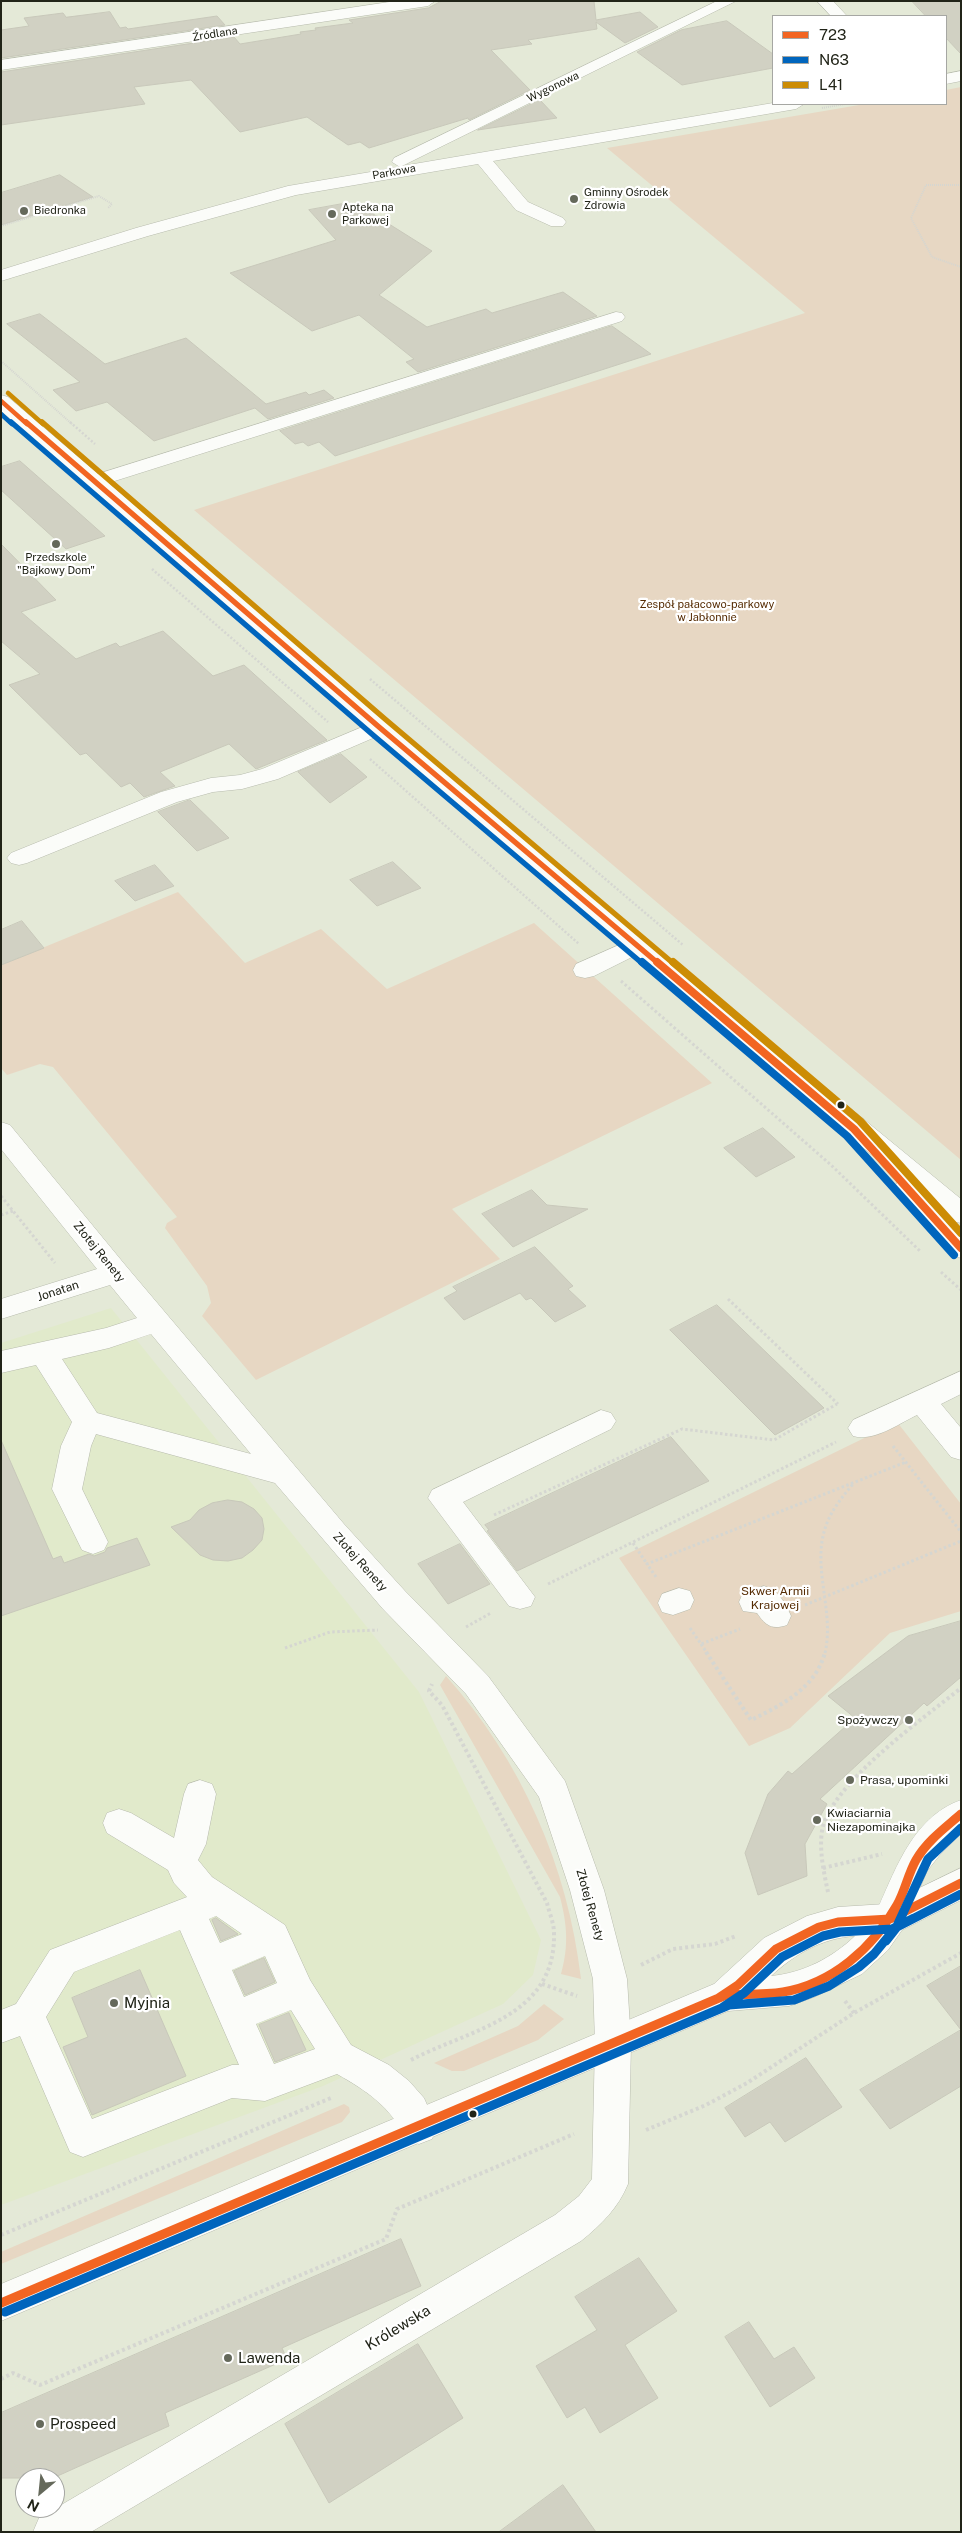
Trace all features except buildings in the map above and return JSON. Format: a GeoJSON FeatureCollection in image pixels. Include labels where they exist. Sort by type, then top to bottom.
{"type":"FeatureCollection","features":[{"type":"Feature","properties":{"kind":"street","name":"Źródlana"},"geometry":{"type":"LineString","coordinates":[[1,65],[428,1]]}},
{"type":"Feature","properties":{"kind":"street","name":"Wygonowa"},"geometry":{"type":"LineString","coordinates":[[379,174],[420,152],[729,1]]}},
{"type":"Feature","properties":{"kind":"street"},"geometry":{"type":"LineString","coordinates":[[824,1],[838,15]]}},
{"type":"Feature","properties":{"kind":"street"},"geometry":{"type":"LineString","coordinates":[[947,79],[961,76]]}},
{"type":"Feature","properties":{"kind":"street","name":"Parkowa"},"geometry":{"type":"LineString","coordinates":[[1,276],[256,198],[379,174],[790,105]]}},
{"type":"Feature","properties":{"kind":"street"},"geometry":{"type":"LineString","coordinates":[[481,157],[522,206],[557,222]]}},
{"type":"Feature","properties":{"kind":"street"},"geometry":{"type":"LineString","coordinates":[[95,481],[616,317]]}},
{"type":"Feature","properties":{"kind":"street"},"geometry":{"type":"LineString","coordinates":[[1,401],[379,727],[637,946],[854,1129],[961,1214]]}},
{"type":"Feature","properties":{"kind":"street"},"geometry":{"type":"LineString","coordinates":[[19,858],[169,797],[210,785],[242,782],[270,774],[379,727]]}},
{"type":"Feature","properties":{"kind":"street"},"geometry":{"type":"LineString","coordinates":[[593,966],[637,946]]}},
{"type":"Feature","properties":{"kind":"street"},"geometry":{"type":"LineString","coordinates":[[854,1129],[961,1248]]}},
{"type":"Feature","properties":{"kind":"street","name":"Złotej Renety"},"geometry":{"type":"LineString","coordinates":[[1,1131],[156,1322],[340,1538],[477,1685],[553,1791],[587,1890],[610,1979],[613,2043]]}},
{"type":"Feature","properties":{"kind":"street","name":"Jonatan"},"geometry":{"type":"LineString","coordinates":[[1,1309],[116,1273]]}},
{"type":"Feature","properties":{"kind":"street"},"geometry":{"type":"LineString","coordinates":[[1,1362],[44,1354],[137,1330],[156,1322]]}},
{"type":"Feature","properties":{"kind":"street"},"geometry":{"type":"LineString","coordinates":[[44,1354],[87,1421],[286,1475]]}},
{"type":"Feature","properties":{"kind":"street"},"geometry":{"type":"LineString","coordinates":[[864,1428],[961,1382]]}},
{"type":"Feature","properties":{"kind":"street"},"geometry":{"type":"LineString","coordinates":[[921,1400],[961,1449]]}},
{"type":"Feature","properties":{"kind":"street"},"geometry":{"type":"LineString","coordinates":[[520,1597],[443,1498],[602,1420]]}},
{"type":"Feature","properties":{"kind":"street"},"geometry":{"type":"LineString","coordinates":[[87,1421],[76,1446],[67,1489],[93,1542]]}},
{"type":"Feature","properties":{"kind":"street"},"geometry":{"type":"LineString","coordinates":[[181,1860],[189,1844],[200,1794]]}},
{"type":"Feature","properties":{"kind":"street"},"geometry":{"type":"LineString","coordinates":[[1,2303],[726,1995],[788,1990],[850,1963],[876,1939],[890,1919],[898,1905],[912,1868],[925,1847],[961,1814]]}},
{"type":"Feature","properties":{"kind":"street"},"geometry":{"type":"LineString","coordinates":[[120,1823],[181,1860],[204,1905],[212,1963],[265,2084]]}},
{"type":"Feature","properties":{"kind":"street"},"geometry":{"type":"LineString","coordinates":[[726,1995],[776,1949],[819,1927],[838,1922],[890,1919],[961,1883]]}},
{"type":"Feature","properties":{"kind":"street"},"geometry":{"type":"LineString","coordinates":[[339,2057],[265,2084],[232,2081],[82,2140],[15,2021],[62,1961],[204,1905],[273,1936],[298,1991],[339,2057],[376,2077],[396,2093],[411,2110],[419,2127]]}},
{"type":"Feature","properties":{"kind":"street"},"geometry":{"type":"LineString","coordinates":[[212,1963],[273,1936]]}},
{"type":"Feature","properties":{"kind":"street"},"geometry":{"type":"LineString","coordinates":[[236,2016],[298,1991]]}},
{"type":"Feature","properties":{"kind":"street","name":"Królewska"},"geometry":{"type":"LineString","coordinates":[[53,2532],[568,2228],[592,2209],[610,2184],[613,2043]]}},
{"type":"Feature","properties":{"kind":"path"},"geometry":{"type":"LineString","coordinates":[[961,184],[926,185],[911,218],[932,257],[961,267]]}},
{"type":"Feature","properties":{"kind":"path"},"geometry":{"type":"LineString","coordinates":[[1,226],[99,196],[112,204],[108,208]]}},
{"type":"Feature","properties":{"kind":"path"},"geometry":{"type":"LineString","coordinates":[[1,361],[126,472]]}},
{"type":"Feature","properties":{"kind":"path"},"geometry":{"type":"LineString","coordinates":[[150,567],[349,740],[593,966],[831,1165],[927,1257]]}},
{"type":"Feature","properties":{"kind":"path"},"geometry":{"type":"LineString","coordinates":[[363,673],[689,949]]}},
{"type":"Feature","properties":{"kind":"path"},"geometry":{"type":"LineString","coordinates":[[1,1196],[72,1287]]}},
{"type":"Feature","properties":{"kind":"path"},"geometry":{"type":"LineString","coordinates":[[1,1215],[13,1211]]}},
{"type":"Feature","properties":{"kind":"path"},"geometry":{"type":"LineString","coordinates":[[940,1271],[961,1290]]}},
{"type":"Feature","properties":{"kind":"path"},"geometry":{"type":"LineString","coordinates":[[285,1648],[330,1632],[420,1626],[460,1630],[520,1597],[864,1428],[728,1299]]}},
{"type":"Feature","properties":{"kind":"path"},"geometry":{"type":"LineString","coordinates":[[524,1502],[682,1429],[774,1440],[837,1404]]}},
{"type":"Feature","properties":{"kind":"path"},"geometry":{"type":"LineString","coordinates":[[853,1483],[906,1462],[961,1532]]}},
{"type":"Feature","properties":{"kind":"path"},"geometry":{"type":"LineString","coordinates":[[633,1543],[646,1564]]}},
{"type":"Feature","properties":{"kind":"path"},"geometry":{"type":"LineString","coordinates":[[820,1898],[828,1895],[823,1868],[822,1832],[827,1815],[841,1792],[898,1739],[961,1688]]}},
{"type":"Feature","properties":{"kind":"path"},"geometry":{"type":"LineString","coordinates":[[429,1691],[442,1705],[547,1903],[554,1931],[553,1949],[542,1984],[575,1997],[674,1948],[715,1944],[738,1936]]}},
{"type":"Feature","properties":{"kind":"path"},"geometry":{"type":"LineString","coordinates":[[1,2378],[13,2373],[40,2385],[386,2239],[396,2209],[573,2134],[592,2146],[634,2135],[706,2105],[746,2083],[854,2013],[961,1953]]}},
{"type":"Feature","properties":{"kind":"shaded area"},"geometry":{"type":"Polygon","coordinates":[[[111,1308],[419,1692],[541,1940],[533,1975],[503,2004],[323,2086],[1,2205],[1,1343],[111,1308]]]}},
{"type":"Feature","properties":{"kind":"green space","name":"Zespół pałacowo-parkowy w Jabłonnie"},"geometry":{"type":"Polygon","coordinates":[[[961,87],[961,1160],[194,510],[805,313],[607,148],[859,105],[947,105],[947,90],[961,87]]]}},
{"type":"Feature","properties":{"kind":"green space"},"geometry":{"type":"Polygon","coordinates":[[[178,892],[245,963],[321,929],[387,989],[534,923],[712,1083],[452,1209],[500,1259],[256,1380],[202,1316],[211,1303],[207,1286],[165,1228],[167,1223],[177,1217],[53,1067],[40,1064],[7,1075],[1,1068],[1,965],[178,892]]]}},
{"type":"Feature","properties":{"kind":"green space","name":"Skwer Armii Krajowej"},"geometry":{"type":"Polygon","coordinates":[[[897,1422],[961,1504],[961,1611],[890,1633],[790,1728],[749,1746],[619,1558],[897,1422]]]}},
{"type":"Feature","properties":{"kind":"green space"},"geometry":{"type":"Polygon","coordinates":[[[446,1676],[497,1743],[537,1817],[565,1896],[575,1937],[581,1979],[561,1974],[564,1964],[566,1935],[560,1897],[440,1685],[446,1676]]]}},
{"type":"Feature","properties":{"kind":"green space"},"geometry":{"type":"Polygon","coordinates":[[[544,2004],[564,2019],[538,2040],[464,2071],[452,2071],[434,2063],[518,2026],[544,2004]]]}},
{"type":"Feature","properties":{"kind":"green space"},"geometry":{"type":"Polygon","coordinates":[[[344,2104],[349,2107],[350,2112],[342,2122],[1,2264],[1,2252],[344,2104]]]}},
{"type":"Feature","properties":{"kind":"transit line","name":"L41"},"geometry":{"type":"LineString","coordinates":[[8,393],[385,719],[860,1121],[961,1233]]}},
{"type":"Feature","properties":{"kind":"transit line","name":"723"},"geometry":{"type":"LineString","coordinates":[[1,401],[379,727],[854,1129],[961,1248]]}},
{"type":"Feature","properties":{"kind":"transit line","name":"N63"},"geometry":{"type":"LineString","coordinates":[[1,414],[373,735],[847,1136],[954,1255]]}},
{"type":"Feature","properties":{"kind":"transit line","name":"723"},"geometry":{"type":"LineString","coordinates":[[1,2303],[726,1995],[783,1992],[808,1985],[825,1977],[840,1969],[854,1958],[879,1933],[898,1903],[913,1866],[924,1848],[961,1814]]}},
{"type":"Feature","properties":{"kind":"transit line","name":"N63"},"geometry":{"type":"LineString","coordinates":[[5,2312],[729,2005],[794,2000],[829,1986],[859,1967],[874,1954],[897,1926],[928,1859],[961,1828]]}},
{"type":"Feature","properties":{"kind":"transit line","name":"723"},"geometry":{"type":"LineString","coordinates":[[717,1999],[738,1985],[776,1949],[819,1927],[838,1922],[890,1919],[961,1883]]}},
{"type":"Feature","properties":{"kind":"transit line","name":"N63"},"geometry":{"type":"LineString","coordinates":[[886,1941],[897,1927],[961,1894]]}},
{"type":"Feature","properties":{"kind":"transit line","name":"N63"},"geometry":{"type":"LineString","coordinates":[[723,2007],[744,1993],[782,1957],[823,1936],[840,1932],[892,1929],[914,1918]]}},
{"type":"Feature","properties":{"kind":"place","name":"Gminny Ośrodek Zdrowia"},"geometry":{"type":"Point","coordinates":[574,199]}},
{"type":"Feature","properties":{"kind":"place","name":"Biedronka"},"geometry":{"type":"Point","coordinates":[24,211]}},
{"type":"Feature","properties":{"kind":"place","name":"Apteka na Parkowej"},"geometry":{"type":"Point","coordinates":[332,214]}},
{"type":"Feature","properties":{"kind":"place","name":"Przedszkole \"Bajkowy Dom\""},"geometry":{"type":"Point","coordinates":[56,544]}},
{"type":"Feature","properties":{"kind":"place","name":"Spożywczy"},"geometry":{"type":"Point","coordinates":[909,1720]}},
{"type":"Feature","properties":{"kind":"place","name":"Prasa, upominki"},"geometry":{"type":"Point","coordinates":[850,1780]}},
{"type":"Feature","properties":{"kind":"place","name":"Kwiaciarnia Niezapominajka"},"geometry":{"type":"Point","coordinates":[817,1820]}},
{"type":"Feature","properties":{"kind":"place","name":"Myjnia"},"geometry":{"type":"Point","coordinates":[114,2003]}},
{"type":"Feature","properties":{"kind":"place","name":"Lawenda"},"geometry":{"type":"Point","coordinates":[228,2358]}},
{"type":"Feature","properties":{"kind":"place","name":"Prospeed"},"geometry":{"type":"Point","coordinates":[40,2424]}}]}
